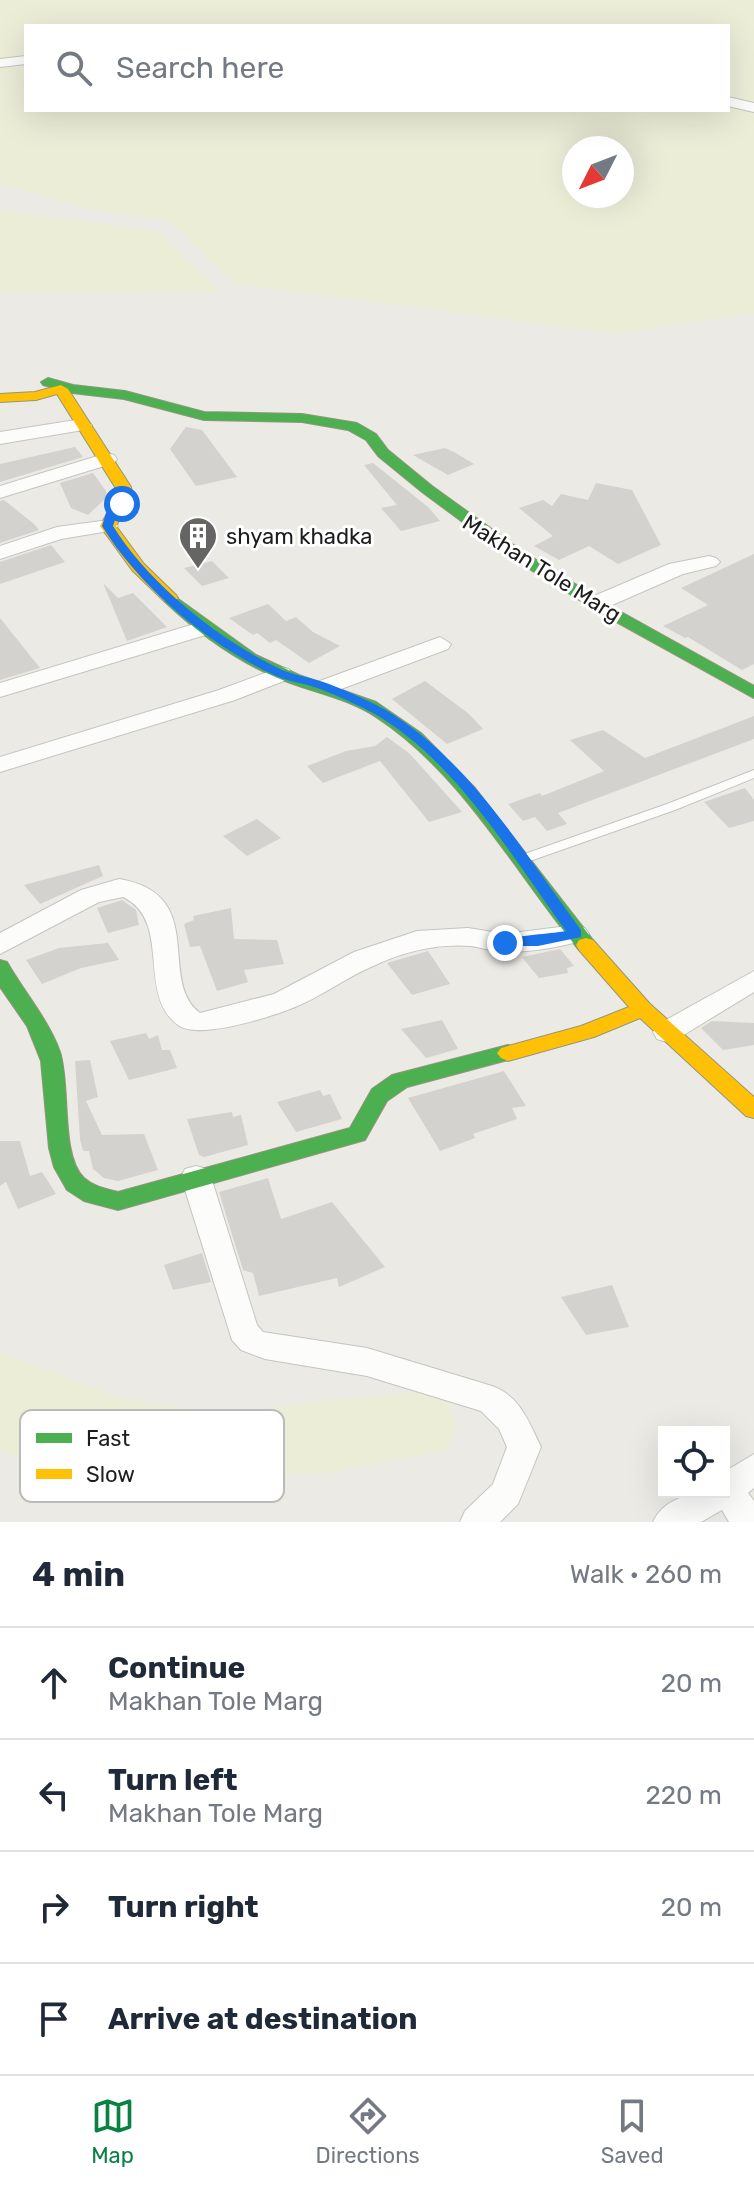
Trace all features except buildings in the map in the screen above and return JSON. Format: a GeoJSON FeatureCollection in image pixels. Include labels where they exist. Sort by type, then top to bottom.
{"type":"FeatureCollection","features":[{"type":"Feature","properties":{"kind":"street"},"geometry":{"type":"LineString","coordinates":[[0,63],[24,60]]}},
{"type":"Feature","properties":{"kind":"street"},"geometry":{"type":"LineString","coordinates":[[730,102],[754,108]]}},
{"type":"Feature","properties":{"kind":"street","name":"Makhan Tole Marg"},"geometry":{"type":"LineString","coordinates":[[36,378],[61,389],[112,392],[203,416],[329,420],[356,428],[379,444],[383,453],[446,507],[547,577],[754,693]]}},
{"type":"Feature","properties":{"kind":"street"},"geometry":{"type":"LineString","coordinates":[[0,398],[36,396],[61,389],[82,425],[118,472],[126,492],[122,504],[112,513],[108,526]]}},
{"type":"Feature","properties":{"kind":"street"},"geometry":{"type":"LineString","coordinates":[[0,438],[82,425]]}},
{"type":"Feature","properties":{"kind":"street"},"geometry":{"type":"LineString","coordinates":[[0,492],[107,459]]}},
{"type":"Feature","properties":{"kind":"street"},"geometry":{"type":"LineString","coordinates":[[0,553],[57,533],[108,526]]}},
{"type":"Feature","properties":{"kind":"street"},"geometry":{"type":"LineString","coordinates":[[108,526],[138,567],[224,644],[281,674],[325,687],[380,712],[424,745],[477,799],[576,934],[643,1009],[746,1099],[754,1110]]}},
{"type":"Feature","properties":{"kind":"street"},"geometry":{"type":"LineString","coordinates":[[595,604],[677,569],[709,562]]}},
{"type":"Feature","properties":{"kind":"street"},"geometry":{"type":"LineString","coordinates":[[0,690],[204,628]]}},
{"type":"Feature","properties":{"kind":"street"},"geometry":{"type":"LineString","coordinates":[[325,687],[440,644]]}},
{"type":"Feature","properties":{"kind":"street"},"geometry":{"type":"LineString","coordinates":[[0,765],[227,695],[281,674]]}},
{"type":"Feature","properties":{"kind":"street"},"geometry":{"type":"LineString","coordinates":[[0,945],[98,893],[119,887],[132,891],[147,899],[160,916],[167,964],[177,1001],[184,1016],[190,1022],[198,1023],[282,1002],[363,959],[417,940],[468,937],[505,943],[576,934]]}},
{"type":"Feature","properties":{"kind":"street"},"geometry":{"type":"LineString","coordinates":[[1,972],[38,1022],[56,1077],[61,1163],[81,1190],[94,1200],[118,1201],[357,1134],[366,1126],[373,1100],[380,1091],[400,1081],[587,1032],[643,1009]]}},
{"type":"Feature","properties":{"kind":"street"},"geometry":{"type":"LineString","coordinates":[[667,1032],[754,980]]}},
{"type":"Feature","properties":{"kind":"street"},"geometry":{"type":"LineString","coordinates":[[196,1177],[243,1331],[252,1341],[265,1346],[367,1362],[492,1400],[512,1420],[524,1447],[506,1493],[477,1522]]}},
{"type":"Feature","properties":{"kind":"street"},"geometry":{"type":"LineString","coordinates":[[730,1487],[754,1469]]}},
{"type":"Feature","properties":{"kind":"street"},"geometry":{"type":"LineString","coordinates":[[730,1497],[749,1522]]}},
{"type":"Feature","properties":{"kind":"street"},"geometry":{"type":"LineString","coordinates":[[670,1522],[713,1498]]}},
{"type":"Feature","properties":{"kind":"lane"},"geometry":{"type":"LineString","coordinates":[[523,859],[754,774]]}},
{"type":"Feature","properties":{"kind":"green space"},"geometry":{"type":"Polygon","coordinates":[[[0,0],[754,0],[754,313],[617,334],[234,284],[171,221],[94,210],[0,184],[0,0]]]}},
{"type":"Feature","properties":{"kind":"green space"},"geometry":{"type":"Polygon","coordinates":[[[0,210],[157,231],[221,293],[0,292],[0,210]]]}},
{"type":"Feature","properties":{"kind":"green space"},"geometry":{"type":"Polygon","coordinates":[[[0,1352],[120,1398],[193,1410],[20,1410],[20,1457],[0,1451],[0,1352]]]}},
{"type":"Feature","properties":{"kind":"green space"},"geometry":{"type":"Polygon","coordinates":[[[415,1392],[448,1401],[456,1427],[447,1450],[321,1474],[284,1476],[284,1410],[258,1410],[415,1392]]]}},
{"type":"Feature","properties":{"kind":"traffic: fast"},"geometry":{"type":"LineString","coordinates":[[48,382],[72,389],[125,395],[204,416],[302,418],[352,426],[371,437],[383,453],[427,489],[516,554],[608,611],[754,693]]}},
{"type":"Feature","properties":{"kind":"traffic: fast"},"geometry":{"type":"LineString","coordinates":[[170,598],[208,631],[250,658],[293,678],[370,706],[415,737],[469,792],[586,945]]}},
{"type":"Feature","properties":{"kind":"traffic: fast"},"geometry":{"type":"LineString","coordinates":[[0,967],[2,975],[37,1026],[52,1061],[60,1148],[65,1167],[75,1183],[92,1195],[118,1201],[357,1134],[368,1119],[374,1101],[400,1081],[508,1053]]}},
{"type":"Feature","properties":{"kind":"traffic: slow"},"geometry":{"type":"LineString","coordinates":[[0,398],[36,396],[61,389],[123,487],[124,498],[108,526],[138,567],[170,598]]}},
{"type":"Feature","properties":{"kind":"traffic: slow"},"geometry":{"type":"LineString","coordinates":[[586,945],[643,1009],[754,1110]]}},
{"type":"Feature","properties":{"kind":"traffic: slow"},"geometry":{"type":"LineString","coordinates":[[508,1053],[587,1032],[643,1009]]}},
{"type":"Feature","properties":{"kind":"place","name":"shyam khadka"},"geometry":{"type":"Point","coordinates":[198,570]}},
{"type":"Feature","properties":{"kind":"route"},"geometry":{"type":"LineString","coordinates":[[122,504],[112,513],[108,526],[118,542],[138,567],[204,628],[244,656],[281,674],[325,687],[380,712],[424,745],[477,799],[576,934],[505,943]]}}]}
